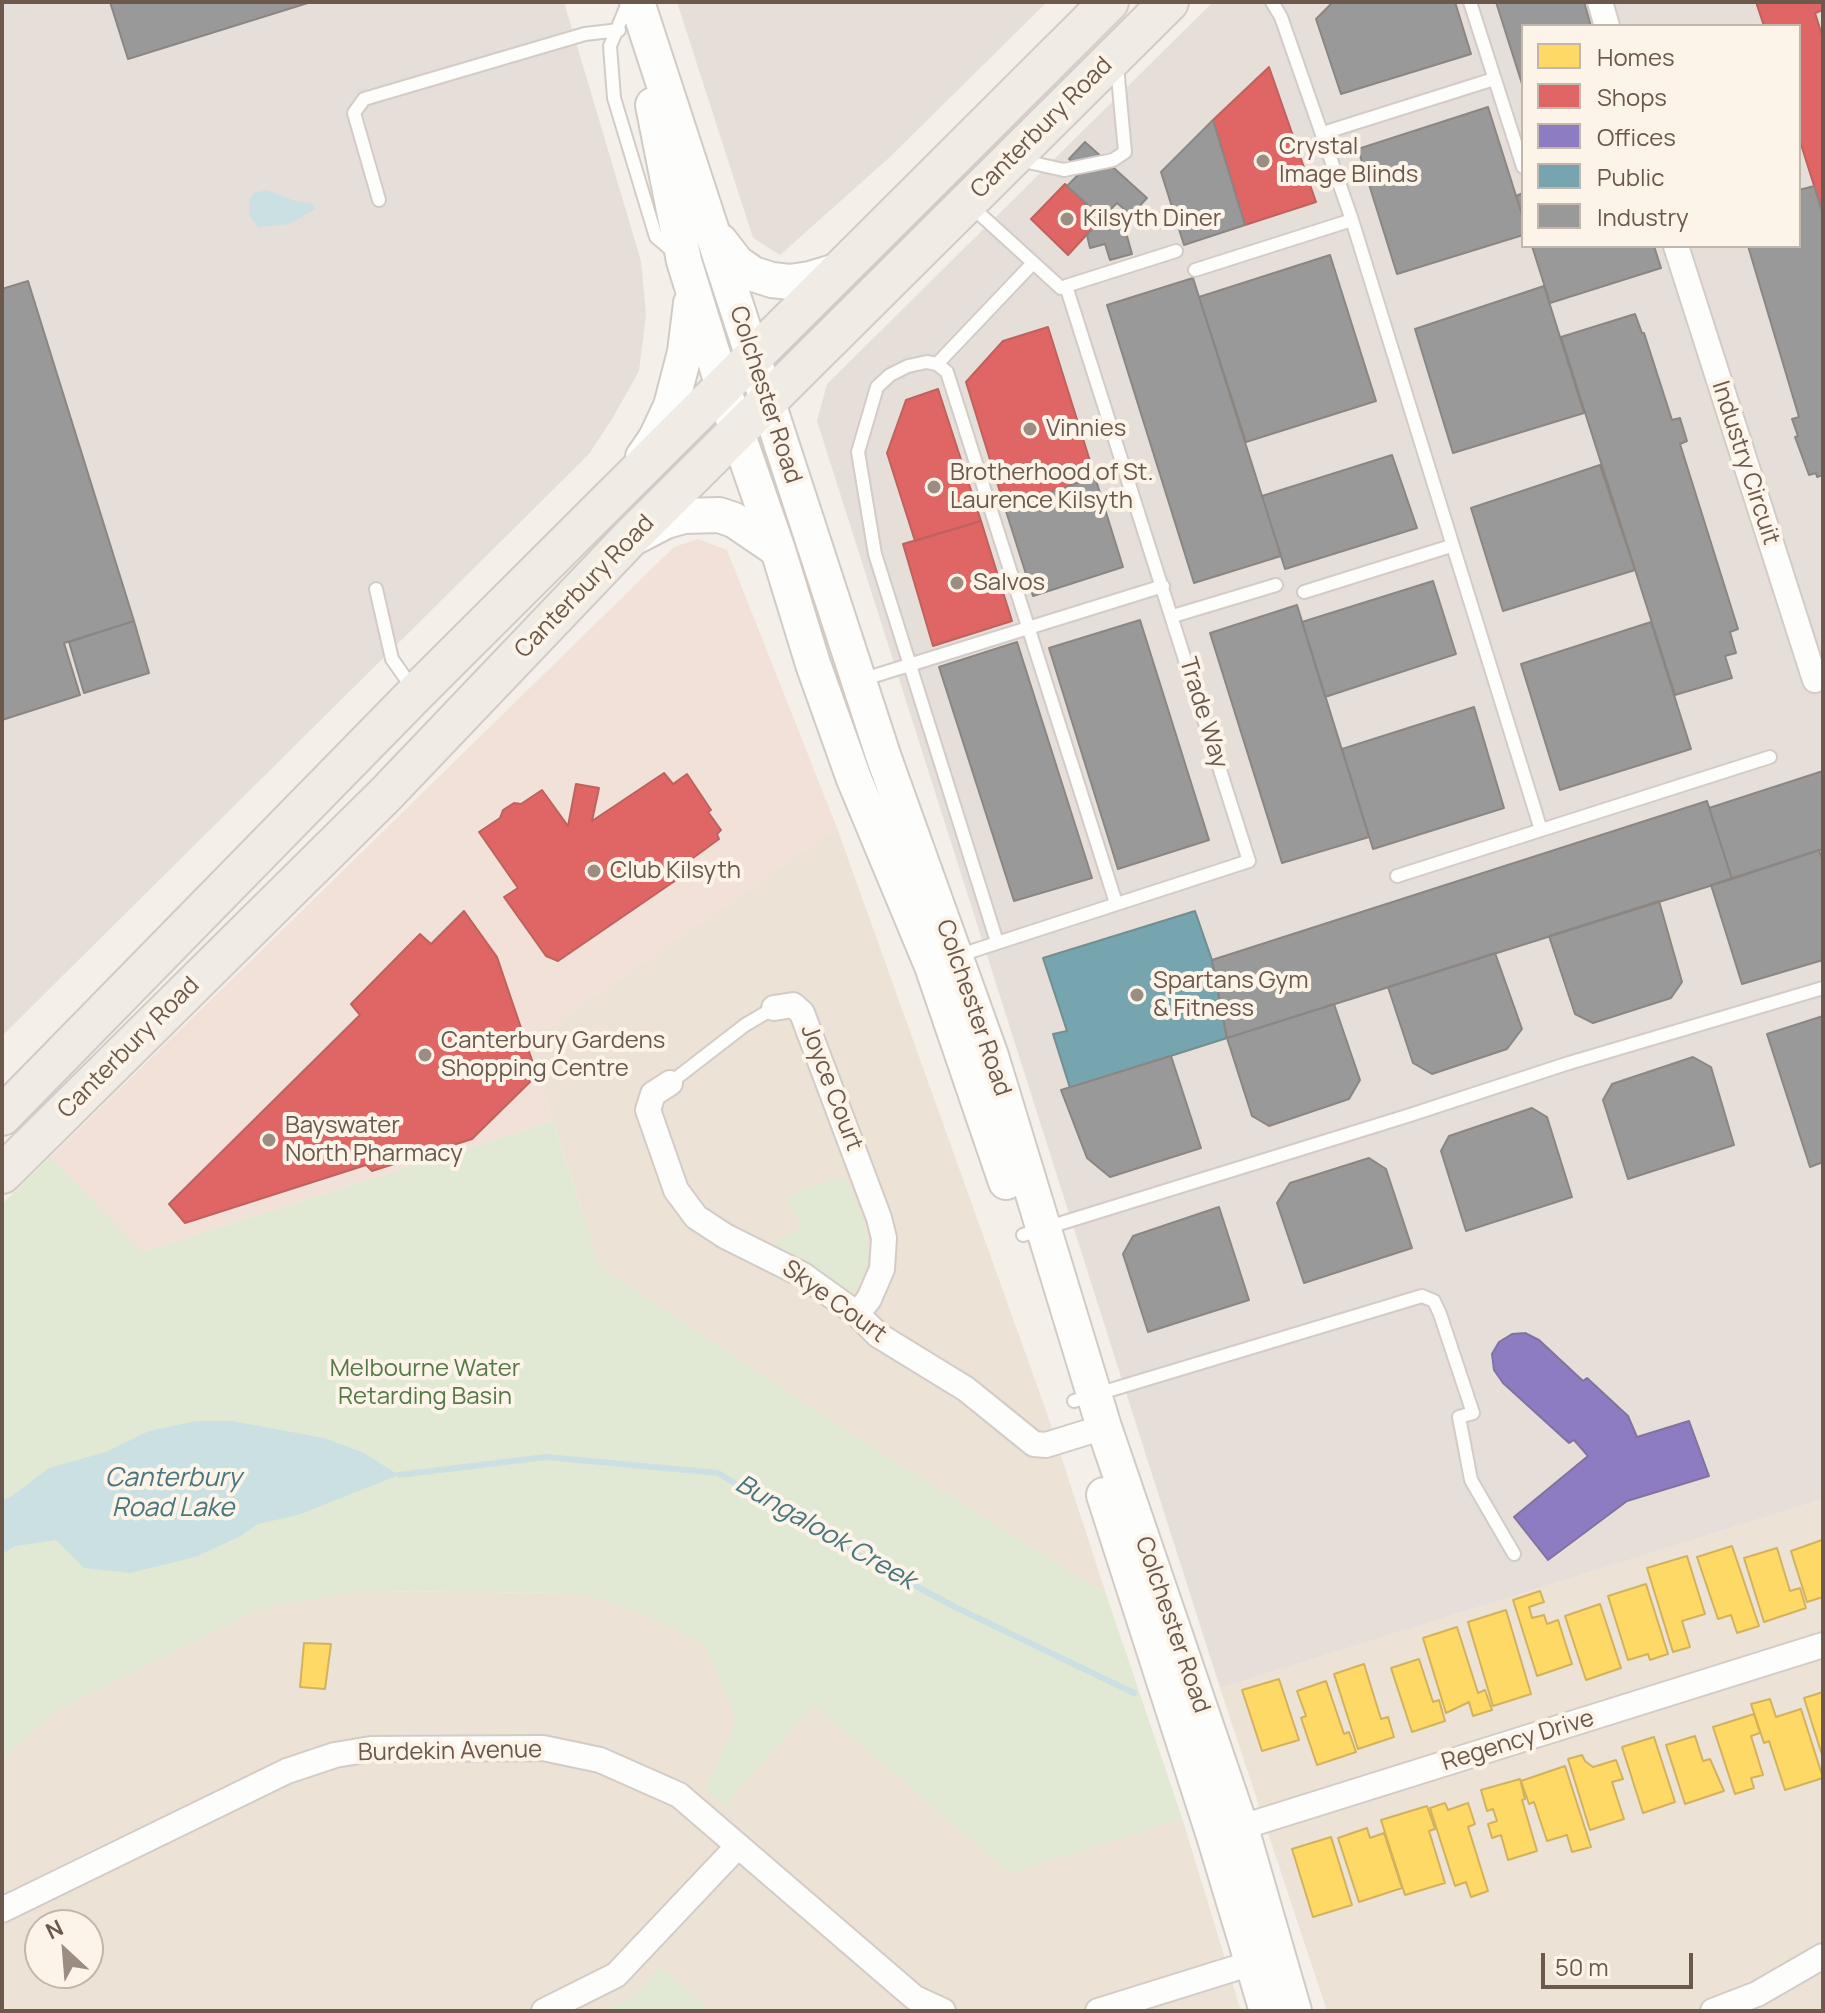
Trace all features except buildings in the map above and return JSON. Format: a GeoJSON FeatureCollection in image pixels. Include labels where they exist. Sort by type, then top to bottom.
{"type":"FeatureCollection","features":[{"type":"Feature","properties":{"kind":"main road","name":"Canterbury Road"},"geometry":{"type":"LineString","coordinates":[[2,1116],[404,705],[1109,2]]}},
{"type":"Feature","properties":{"kind":"main road","name":"Canterbury Road"},"geometry":{"type":"LineString","coordinates":[[2,1174],[439,739],[629,539],[1169,2]]}},
{"type":"Feature","properties":{"kind":"main road","name":"Colchester Road"},"geometry":{"type":"LineString","coordinates":[[631,11],[714,234],[884,758],[944,961]]}},
{"type":"Feature","properties":{"kind":"main road","name":"Colchester Road"},"geometry":{"type":"LineString","coordinates":[[631,11],[688,276],[813,664],[854,779],[991,1056],[1033,1232],[1089,1414],[1227,1832],[1265,1960],[1294,2011]]}},
{"type":"Feature","properties":{"kind":"main road"},"geometry":{"type":"LineString","coordinates":[[714,234],[737,263],[753,274],[772,280],[790,282],[840,270]]}},
{"type":"Feature","properties":{"kind":"main road"},"geometry":{"type":"LineString","coordinates":[[628,480],[656,438],[671,406],[685,352],[688,276]]}},
{"type":"Feature","properties":{"kind":"main road"},"geometry":{"type":"LineString","coordinates":[[629,539],[666,521],[698,514],[734,520],[778,550]]}},
{"type":"Feature","properties":{"kind":"main road"},"geometry":{"type":"LineString","coordinates":[[404,705],[439,739]]}},
{"type":"Feature","properties":{"kind":"main road","name":"Colchester Road"},"geometry":{"type":"LineString","coordinates":[[1265,1960],[1267,2011]]}},
{"type":"Feature","properties":{"kind":"street"},"geometry":{"type":"LineString","coordinates":[[1600,2],[1606,24]]}},
{"type":"Feature","properties":{"kind":"street","name":"Industry Circuit"},"geometry":{"type":"LineString","coordinates":[[1677,248],[1815,680]]}},
{"type":"Feature","properties":{"kind":"street"},"geometry":{"type":"LineString","coordinates":[[150,967],[178,999]]}},
{"type":"Feature","properties":{"kind":"street","name":"Joyce Court"},"geometry":{"type":"LineString","coordinates":[[786,1009],[873,1198],[884,1238],[882,1269],[869,1299],[857,1314]]}},
{"type":"Feature","properties":{"kind":"street","name":"Skye Court"},"geometry":{"type":"LineString","coordinates":[[670,1083],[653,1094],[648,1110],[668,1171],[685,1205],[696,1217],[725,1236],[803,1275],[857,1314],[878,1335],[966,1389],[1034,1444],[1046,1445],[1089,1414]]}},
{"type":"Feature","properties":{"kind":"street","name":"Regency Drive"},"geometry":{"type":"LineString","coordinates":[[1227,1832],[1823,1645]]}},
{"type":"Feature","properties":{"kind":"street","name":"Burdekin Avenue"},"geometry":{"type":"LineString","coordinates":[[2,1910],[287,1771],[335,1755],[371,1749],[543,1748],[600,1760],[679,1795],[915,1998],[943,2011]]}},
{"type":"Feature","properties":{"kind":"street"},"geometry":{"type":"LineString","coordinates":[[544,2011],[616,1975],[738,1846]]}},
{"type":"Feature","properties":{"kind":"street"},"geometry":{"type":"LineString","coordinates":[[1713,2011],[1757,1994],[1823,1956]]}},
{"type":"Feature","properties":{"kind":"street"},"geometry":{"type":"LineString","coordinates":[[1098,2011],[1265,1960]]}},
{"type":"Feature","properties":{"kind":"lane"},"geometry":{"type":"LineString","coordinates":[[1272,2],[1281,17],[1352,220],[1541,830]]}},
{"type":"Feature","properties":{"kind":"lane"},"geometry":{"type":"LineString","coordinates":[[1470,2],[1521,161]]}},
{"type":"Feature","properties":{"kind":"lane"},"geometry":{"type":"LineString","coordinates":[[379,200],[354,113],[364,99],[585,34],[631,11]]}},
{"type":"Feature","properties":{"kind":"lane"},"geometry":{"type":"LineString","coordinates":[[1011,159],[1064,170],[1113,160],[1125,152],[1116,55]]}},
{"type":"Feature","properties":{"kind":"lane"},"geometry":{"type":"LineString","coordinates":[[1323,133],[1494,79]]}},
{"type":"Feature","properties":{"kind":"lane"},"geometry":{"type":"LineString","coordinates":[[967,203],[1061,288],[1176,251]]}},
{"type":"Feature","properties":{"kind":"lane"},"geometry":{"type":"LineString","coordinates":[[1195,270],[1352,220]]}},
{"type":"Feature","properties":{"kind":"lane"},"geometry":{"type":"LineString","coordinates":[[937,364],[1033,263]]}},
{"type":"Feature","properties":{"kind":"lane","name":"Trade Way"},"geometry":{"type":"LineString","coordinates":[[944,961],[1249,861],[1066,286]]}},
{"type":"Feature","properties":{"kind":"lane"},"geometry":{"type":"LineString","coordinates":[[997,942],[875,554],[858,452],[877,387],[890,375],[908,366],[927,362],[937,364],[947,372],[1116,903]]}},
{"type":"Feature","properties":{"kind":"lane"},"geometry":{"type":"LineString","coordinates":[[1304,592],[1451,546]]}},
{"type":"Feature","properties":{"kind":"lane"},"geometry":{"type":"LineString","coordinates":[[1173,616],[1276,585]]}},
{"type":"Feature","properties":{"kind":"lane"},"geometry":{"type":"LineString","coordinates":[[859,680],[1163,586]]}},
{"type":"Feature","properties":{"kind":"lane"},"geometry":{"type":"LineString","coordinates":[[376,589],[404,705]]}},
{"type":"Feature","properties":{"kind":"lane"},"geometry":{"type":"LineString","coordinates":[[1397,876],[1770,757]]}},
{"type":"Feature","properties":{"kind":"lane"},"geometry":{"type":"LineString","coordinates":[[1033,1232],[1569,1063],[1823,988]]}},
{"type":"Feature","properties":{"kind":"lane","name":"Joyce Court"},"geometry":{"type":"LineString","coordinates":[[670,1083],[735,1033],[786,1009]]}},
{"type":"Feature","properties":{"kind":"lane"},"geometry":{"type":"LineString","coordinates":[[1089,1414],[1422,1296],[1434,1301],[1440,1314],[1473,1413],[1459,1417],[1471,1480],[1514,1554]]}},
{"type":"Feature","properties":{"kind":"shaded area"},"geometry":{"type":"Polygon","coordinates":[[[2,2],[564,2],[641,261],[646,315],[639,371],[589,454],[2,1036],[2,2]]]}},
{"type":"Feature","properties":{"kind":"shaded area"},"geometry":{"type":"Polygon","coordinates":[[[677,2],[1047,2],[891,156],[780,255],[753,238],[677,2]]]}},
{"type":"Feature","properties":{"kind":"shaded area"},"geometry":{"type":"Polygon","coordinates":[[[1213,2],[1823,2],[1823,1499],[1220,1688],[817,421],[827,384],[1213,2]]]}},
{"type":"Feature","properties":{"kind":"shaded area"},"geometry":{"type":"Polygon","coordinates":[[[698,539],[727,550],[837,828],[528,1042],[553,1121],[143,1252],[50,1157],[674,547],[698,539]]]}},
{"type":"Feature","properties":{"kind":"shaded area"},"geometry":{"type":"Polygon","coordinates":[[[837,828],[1049,1419],[1106,1594],[859,1439],[600,1268],[528,1042],[837,828]]]}},
{"type":"Feature","properties":{"kind":"shaded area"},"geometry":{"type":"Polygon","coordinates":[[[1823,1499],[1823,2011],[1327,2011],[1220,1688],[1823,1499]]]}},
{"type":"Feature","properties":{"kind":"shaded area"},"geometry":{"type":"Polygon","coordinates":[[[361,1591],[580,1593],[645,1614],[705,1644],[736,1720],[706,1789],[813,1704],[1010,1873],[1182,1818],[1241,2011],[2,2011],[2,1760],[55,1711],[259,1609],[361,1591]]]}},
{"type":"Feature","properties":{"kind":"green space","name":"Melbourne Water Retarding Basin"},"geometry":{"type":"Polygon","coordinates":[[[553,1121],[600,1268],[859,1439],[1106,1594],[1182,1818],[1010,1873],[814,1705],[725,1806],[706,1789],[736,1720],[705,1644],[645,1614],[580,1593],[361,1591],[259,1609],[55,1711],[2,1760],[2,1204],[50,1157],[143,1252],[553,1121]]]}},
{"type":"Feature","properties":{"kind":"green space"},"geometry":{"type":"Polygon","coordinates":[[[845,1175],[863,1220],[870,1261],[852,1294],[771,1243],[802,1227],[787,1196],[845,1175]]]}},
{"type":"Feature","properties":{"kind":"green space"},"geometry":{"type":"Polygon","coordinates":[[[660,1967],[711,2011],[605,2011],[632,1998],[660,1967]]]}},
{"type":"Feature","properties":{"kind":"water"},"geometry":{"type":"Polygon","coordinates":[[[267,190],[295,201],[314,204],[315,209],[290,224],[258,227],[250,216],[249,200],[254,193],[267,190]]]}},
{"type":"Feature","properties":{"kind":"water","name":"Canterbury Road Lake"},"geometry":{"type":"Polygon","coordinates":[[[196,1421],[232,1421],[324,1438],[362,1452],[399,1475],[298,1515],[258,1524],[239,1537],[195,1557],[130,1573],[84,1568],[56,1540],[16,1546],[2,1554],[2,1501],[49,1468],[106,1452],[149,1431],[196,1421]]]}},
{"type":"Feature","properties":{"kind":"waterway","name":"Bungalook Creek"},"geometry":{"type":"LineString","coordinates":[[399,1475],[546,1457],[718,1473],[814,1531],[953,1606],[1134,1693]]}},
{"type":"Feature","properties":{"kind":"place","name":"Crystal Image Blinds"},"geometry":{"type":"Point","coordinates":[1263,161]}},
{"type":"Feature","properties":{"kind":"place","name":"Kilsyth Diner"},"geometry":{"type":"Point","coordinates":[1067,219]}},
{"type":"Feature","properties":{"kind":"place","name":"Vinnies"},"geometry":{"type":"Point","coordinates":[1030,429]}},
{"type":"Feature","properties":{"kind":"place","name":"Brotherhood of St. Laurence Kilsyth"},"geometry":{"type":"Point","coordinates":[934,487]}},
{"type":"Feature","properties":{"kind":"place","name":"Salvos"},"geometry":{"type":"Point","coordinates":[957,583]}},
{"type":"Feature","properties":{"kind":"place","name":"Club Kilsyth"},"geometry":{"type":"Point","coordinates":[594,871]}},
{"type":"Feature","properties":{"kind":"place","name":"Spartans Gym & Fitness"},"geometry":{"type":"Point","coordinates":[1137,995]}},
{"type":"Feature","properties":{"kind":"place","name":"Canterbury Gardens Shopping Centre"},"geometry":{"type":"Point","coordinates":[425,1055]}},
{"type":"Feature","properties":{"kind":"place","name":"Bayswater North Pharmacy"},"geometry":{"type":"Point","coordinates":[269,1140]}}]}
